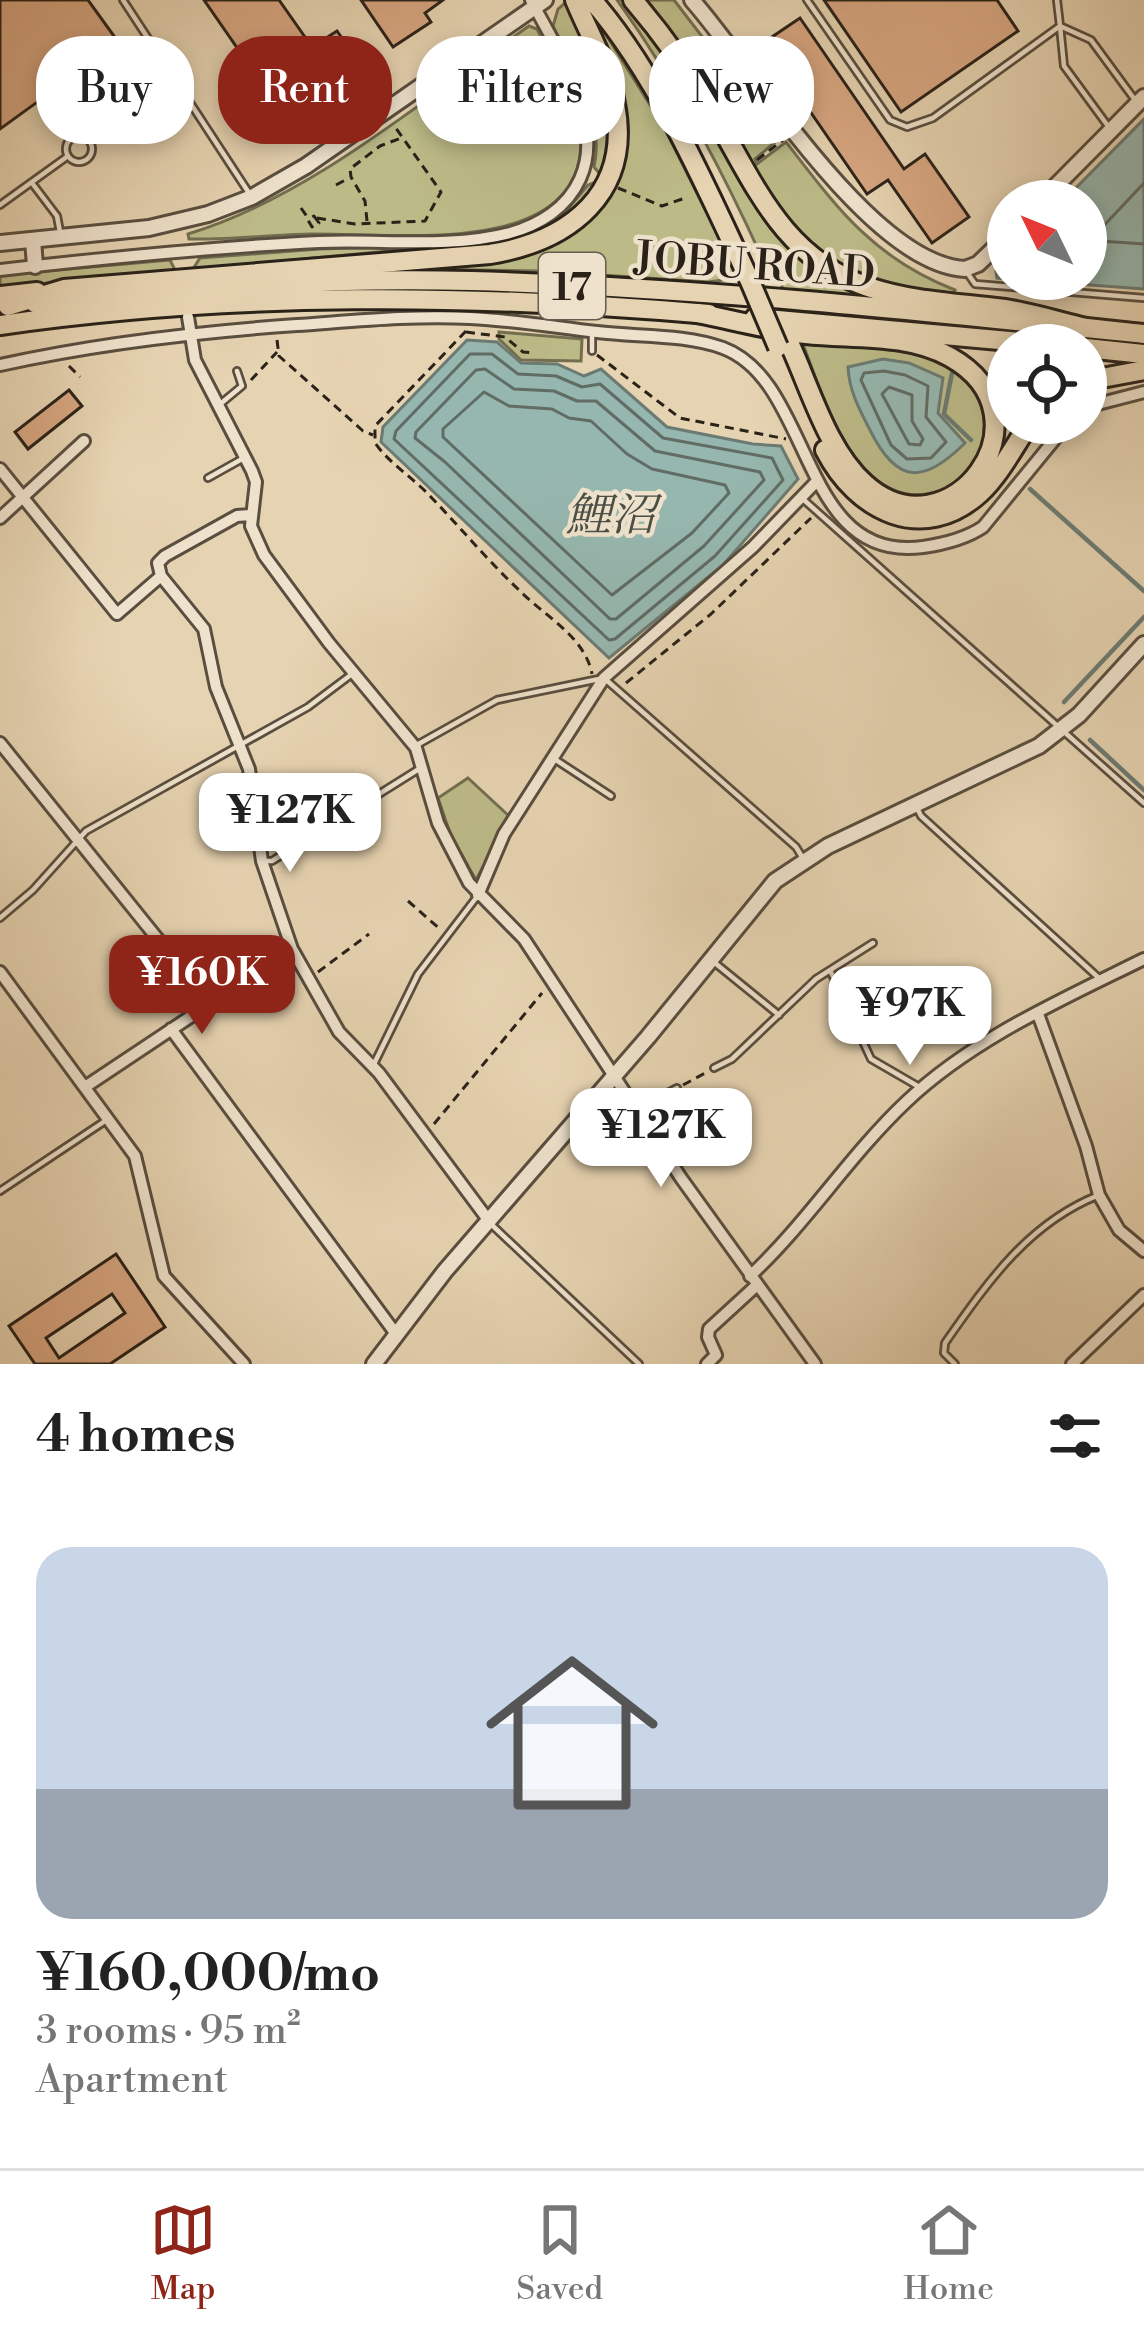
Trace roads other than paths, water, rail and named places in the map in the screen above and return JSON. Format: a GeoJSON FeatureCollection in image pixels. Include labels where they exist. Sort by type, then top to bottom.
{"type":"FeatureCollection","features":[{"type":"Feature","properties":{"kind":"highway"},"geometry":{"type":"LineString","coordinates":[[3,303],[64,289],[490,254],[554,236],[575,223],[602,191],[618,140],[608,77],[575,0]]}},
{"type":"Feature","properties":{"kind":"highway"},"geometry":{"type":"LineString","coordinates":[[592,0],[672,124],[755,279]]}},
{"type":"Feature","properties":{"kind":"highway"},"geometry":{"type":"LineString","coordinates":[[607,0],[681,115],[839,475],[872,506],[898,516],[942,515],[968,502],[998,472],[1016,444]]}},
{"type":"Feature","properties":{"kind":"highway"},"geometry":{"type":"LineString","coordinates":[[633,0],[700,92],[765,207],[812,257],[880,291],[1008,310],[1047,324]]}},
{"type":"Feature","properties":{"kind":"highway","name":"JOBU ROAD"},"geometry":{"type":"LineString","coordinates":[[3,303],[304,282],[490,282],[744,298],[987,326]]}},
{"type":"Feature","properties":{"kind":"highway"},"geometry":{"type":"LineString","coordinates":[[64,289],[125,293]]}},
{"type":"Feature","properties":{"kind":"highway","name":"JOBU ROAD"},"geometry":{"type":"LineString","coordinates":[[0,325],[275,301],[423,298],[539,301],[987,339]]}},
{"type":"Feature","properties":{"kind":"highway"},"geometry":{"type":"LineString","coordinates":[[697,313],[804,334],[900,342],[945,354],[965,367],[988,394],[994,439],[983,469],[963,490],[940,502],[915,505],[877,493],[854,473],[836,445],[785,346]]}},
{"type":"Feature","properties":{"kind":"highway"},"geometry":{"type":"LineString","coordinates":[[0,337],[98,314]]}},
{"type":"Feature","properties":{"kind":"highway","name":"JOBU ROAD"},"geometry":{"type":"LineString","coordinates":[[1107,337],[1144,334]]}},
{"type":"Feature","properties":{"kind":"highway","name":"JOBU ROAD"},"geometry":{"type":"LineString","coordinates":[[1107,344],[1144,354]]}},
{"type":"Feature","properties":{"kind":"highway"},"geometry":{"type":"LineString","coordinates":[[1107,377],[1144,370]]}},
{"type":"Feature","properties":{"kind":"street"},"geometry":{"type":"LineString","coordinates":[[692,0],[867,214],[914,250],[965,269],[987,255]]}},
{"type":"Feature","properties":{"kind":"street"},"geometry":{"type":"LineString","coordinates":[[0,243],[182,221],[252,197],[306,166],[537,2],[586,125],[587,154],[572,194],[549,215],[520,230],[488,237],[327,242],[0,270]]}},
{"type":"Feature","properties":{"kind":"street"},"geometry":{"type":"LineString","coordinates":[[1062,180],[1141,100]]}},
{"type":"Feature","properties":{"kind":"street"},"geometry":{"type":"LineString","coordinates":[[33,241],[35,266]]}},
{"type":"Feature","properties":{"kind":"street"},"geometry":{"type":"LineString","coordinates":[[184,270],[186,254]]}},
{"type":"Feature","properties":{"kind":"street"},"geometry":{"type":"LineString","coordinates":[[188,317],[195,360],[256,482],[251,526],[275,573],[415,746],[444,837],[478,895],[515,927],[636,1110],[815,1364]]}},
{"type":"Feature","properties":{"kind":"street"},"geometry":{"type":"LineString","coordinates":[[0,365],[189,332],[465,318],[700,342],[735,354],[757,372],[776,397],[817,481],[842,518],[868,537],[904,548],[966,537],[983,526],[1051,444]]}},
{"type":"Feature","properties":{"kind":"street"},"geometry":{"type":"LineString","coordinates":[[1107,402],[1144,392]]}},
{"type":"Feature","properties":{"kind":"street"},"geometry":{"type":"LineString","coordinates":[[0,518],[84,441]]}},
{"type":"Feature","properties":{"kind":"street"},"geometry":{"type":"LineString","coordinates":[[0,469],[117,614],[161,576]]}},
{"type":"Feature","properties":{"kind":"street"},"geometry":{"type":"LineString","coordinates":[[478,895],[504,834],[555,758],[598,679],[739,561],[817,481]]}},
{"type":"Feature","properties":{"kind":"street"},"geometry":{"type":"LineString","coordinates":[[250,515],[237,516],[165,556],[158,563],[161,576],[202,623],[215,687],[249,769],[262,861],[292,949],[339,1032],[373,1066],[489,1221]]}},
{"type":"Feature","properties":{"kind":"street"},"geometry":{"type":"LineString","coordinates":[[374,1364],[763,893],[804,860],[1019,757],[1063,729],[1144,644]]}},
{"type":"Feature","properties":{"kind":"street"},"geometry":{"type":"LineString","coordinates":[[0,743],[210,1004]]}},
{"type":"Feature","properties":{"kind":"street"},"geometry":{"type":"LineString","coordinates":[[86,1087],[292,949]]}},
{"type":"Feature","properties":{"kind":"street"},"geometry":{"type":"LineString","coordinates":[[707,1364],[716,1355],[709,1329],[862,1148],[922,1088],[1038,1013],[1144,959]]}},
{"type":"Feature","properties":{"kind":"street"},"geometry":{"type":"LineString","coordinates":[[0,971],[134,1156],[160,1270],[244,1364]]}},
{"type":"Feature","properties":{"kind":"street"},"geometry":{"type":"LineString","coordinates":[[1038,1013],[1099,1195],[1119,1231],[1144,1251]]}},
{"type":"Feature","properties":{"kind":"street"},"geometry":{"type":"LineString","coordinates":[[171,1029],[396,1334]]}},
{"type":"Feature","properties":{"kind":"street"},"geometry":{"type":"LineString","coordinates":[[1140,1300],[1144,1318]]}},
{"type":"Feature","properties":{"kind":"street"},"geometry":{"type":"LineString","coordinates":[[1072,1364],[1140,1300]]}},
{"type":"Feature","properties":{"kind":"lane"},"geometry":{"type":"LineString","coordinates":[[123,0],[148,36]]}},
{"type":"Feature","properties":{"kind":"lane"},"geometry":{"type":"LineString","coordinates":[[807,0],[890,120],[907,127],[933,118],[1060,26]]}},
{"type":"Feature","properties":{"kind":"lane"},"geometry":{"type":"LineString","coordinates":[[1057,0],[1064,66],[1112,130]]}},
{"type":"Feature","properties":{"kind":"lane"},"geometry":{"type":"LineString","coordinates":[[1060,26],[1090,40],[1141,100]]}},
{"type":"Feature","properties":{"kind":"lane"},"geometry":{"type":"LineString","coordinates":[[194,105],[252,197]]}},
{"type":"Feature","properties":{"kind":"lane"},"geometry":{"type":"LineString","coordinates":[[67,144],[68,156],[76,162],[85,161],[92,144]]}},
{"type":"Feature","properties":{"kind":"lane"},"geometry":{"type":"LineString","coordinates":[[0,206],[68,156]]}},
{"type":"Feature","properties":{"kind":"lane"},"geometry":{"type":"LineString","coordinates":[[32,183],[57,216],[60,237]]}},
{"type":"Feature","properties":{"kind":"lane"},"geometry":{"type":"LineString","coordinates":[[965,269],[976,284],[1144,298]]}},
{"type":"Feature","properties":{"kind":"lane"},"geometry":{"type":"LineString","coordinates":[[592,332],[592,351]]}},
{"type":"Feature","properties":{"kind":"lane"},"geometry":{"type":"LineString","coordinates":[[219,405],[242,386],[236,370]]}},
{"type":"Feature","properties":{"kind":"lane"},"geometry":{"type":"LineString","coordinates":[[208,478],[247,458]]}},
{"type":"Feature","properties":{"kind":"lane"},"geometry":{"type":"LineString","coordinates":[[800,496],[1144,803]]}},
{"type":"Feature","properties":{"kind":"lane"},"geometry":{"type":"LineString","coordinates":[[0,918],[33,890],[78,837],[308,707],[354,672]]}},
{"type":"Feature","properties":{"kind":"lane"},"geometry":{"type":"LineString","coordinates":[[415,746],[497,700],[598,679],[620,691],[796,847],[804,860]]}},
{"type":"Feature","properties":{"kind":"lane"},"geometry":{"type":"LineString","coordinates":[[555,758],[611,796]]}},
{"type":"Feature","properties":{"kind":"lane"},"geometry":{"type":"LineString","coordinates":[[262,861],[290,851],[399,778],[424,768]]}},
{"type":"Feature","properties":{"kind":"lane"},"geometry":{"type":"LineString","coordinates":[[916,806],[921,817],[1101,980]]}},
{"type":"Feature","properties":{"kind":"lane"},"geometry":{"type":"LineString","coordinates":[[373,1066],[412,983],[478,895]]}},
{"type":"Feature","properties":{"kind":"lane"},"geometry":{"type":"LineString","coordinates":[[713,1068],[732,1059],[830,969],[874,943]]}},
{"type":"Feature","properties":{"kind":"lane"},"geometry":{"type":"LineString","coordinates":[[710,960],[779,1015]]}},
{"type":"Feature","properties":{"kind":"lane"},"geometry":{"type":"LineString","coordinates":[[830,969],[865,1050],[877,1064],[922,1088]]}},
{"type":"Feature","properties":{"kind":"lane"},"geometry":{"type":"LineString","coordinates":[[636,1110],[677,1088]]}},
{"type":"Feature","properties":{"kind":"lane"},"geometry":{"type":"LineString","coordinates":[[0,1191],[110,1118]]}},
{"type":"Feature","properties":{"kind":"lane"},"geometry":{"type":"LineString","coordinates":[[955,1364],[944,1353],[945,1343],[999,1267],[1047,1222],[1099,1195]]}},
{"type":"Feature","properties":{"kind":"lane"},"geometry":{"type":"LineString","coordinates":[[489,1221],[638,1364]]}},
{"type":"Feature","properties":{"kind":"water"},"geometry":{"type":"Polygon","coordinates":[[[1144,119],[1144,289],[1107,286],[1107,180],[1084,180],[1144,119]]]}},
{"type":"Feature","properties":{"kind":"water","name":"鯉沼"},"geometry":{"type":"Polygon","coordinates":[[[467,340],[497,342],[521,363],[557,364],[584,376],[601,369],[667,427],[781,446],[798,479],[723,565],[609,658],[381,442],[383,427],[467,340]]]}},
{"type":"Feature","properties":{"kind":"water"},"geometry":{"type":"Polygon","coordinates":[[[883,359],[909,363],[943,378],[938,413],[965,443],[937,466],[912,472],[901,469],[880,448],[862,415],[848,367],[883,359]]]}},
{"type":"Feature","properties":{"kind":"waterway"},"geometry":{"type":"LineString","coordinates":[[952,373],[944,414],[971,440]]}},
{"type":"Feature","properties":{"kind":"waterway"},"geometry":{"type":"LineString","coordinates":[[1030,489],[1144,591]]}},
{"type":"Feature","properties":{"kind":"waterway"},"geometry":{"type":"LineString","coordinates":[[1064,702],[1144,617]]}},
{"type":"Feature","properties":{"kind":"waterway"},"geometry":{"type":"LineString","coordinates":[[1090,740],[1144,790]]}}]}
